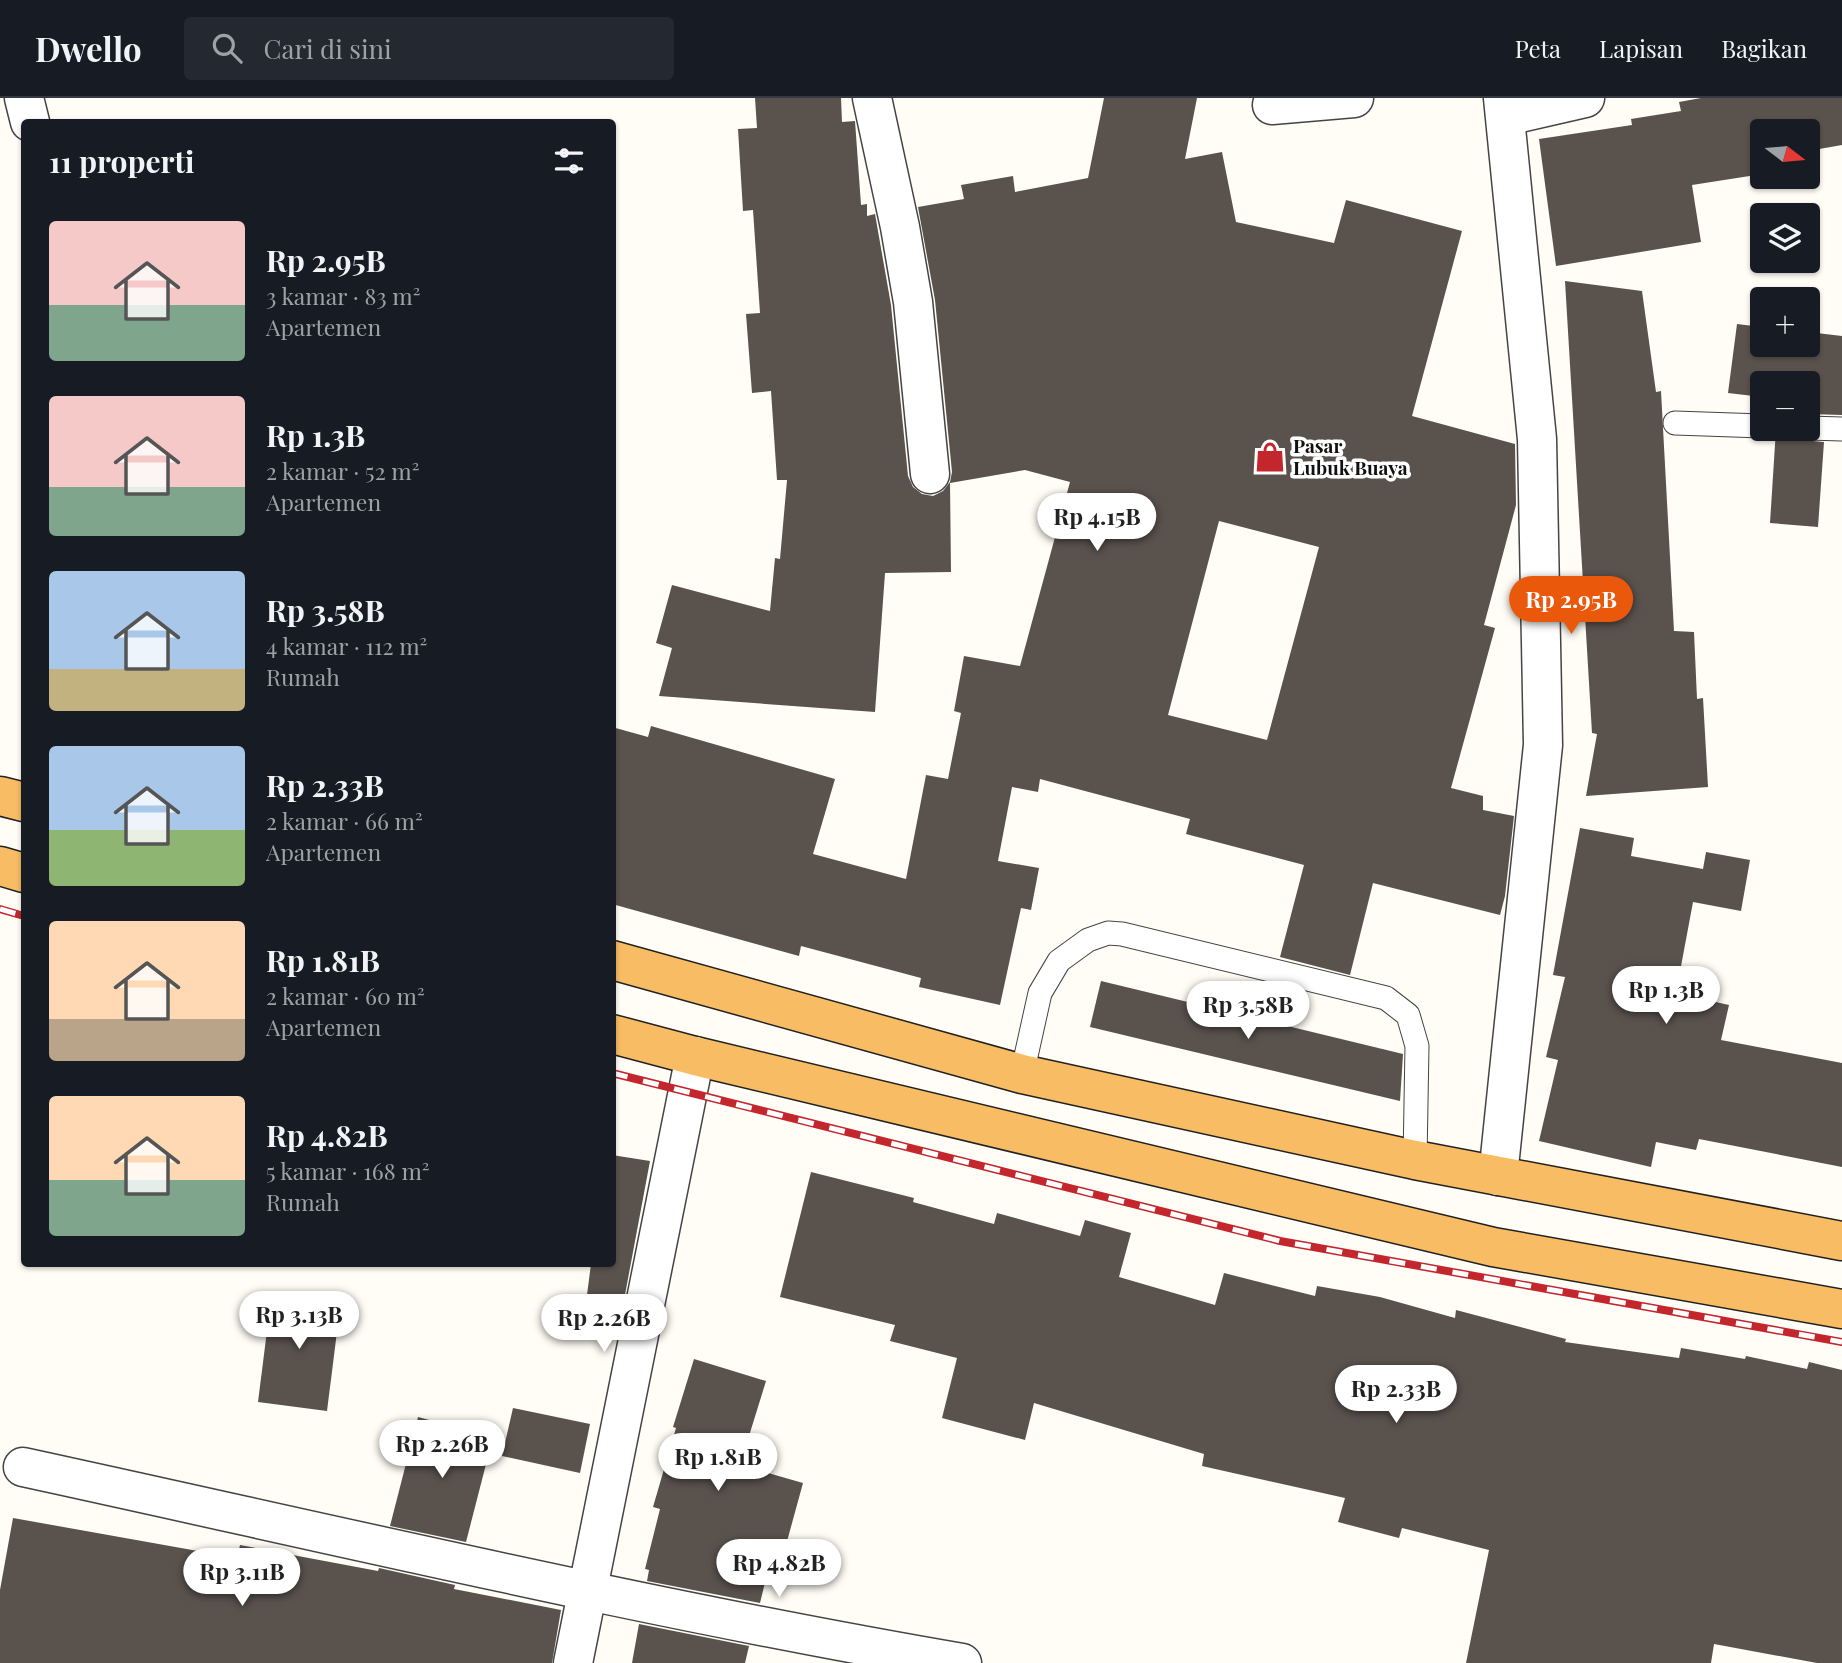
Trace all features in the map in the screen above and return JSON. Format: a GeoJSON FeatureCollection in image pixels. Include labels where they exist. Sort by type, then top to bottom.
{"type":"FeatureCollection","features":[{"type":"Feature","properties":{"kind":"highway"},"geometry":{"type":"LineString","coordinates":[[0,796],[21,801]]}},
{"type":"Feature","properties":{"kind":"highway"},"geometry":{"type":"LineString","coordinates":[[0,866],[21,872]]}},
{"type":"Feature","properties":{"kind":"highway"},"geometry":{"type":"LineString","coordinates":[[616,961],[1022,1074],[1415,1160],[1842,1241]]}},
{"type":"Feature","properties":{"kind":"highway"},"geometry":{"type":"LineString","coordinates":[[616,1035],[1493,1247],[1842,1309]]}},
{"type":"Feature","properties":{"kind":"street"},"geometry":{"type":"LineString","coordinates":[[24,98],[29,119]]}},
{"type":"Feature","properties":{"kind":"street"},"geometry":{"type":"LineString","coordinates":[[873,98],[913,302],[930,474]]}},
{"type":"Feature","properties":{"kind":"street"},"geometry":{"type":"LineString","coordinates":[[1272,105],[1354,98]]}},
{"type":"Feature","properties":{"kind":"street"},"geometry":{"type":"LineString","coordinates":[[1498,1176],[1543,745],[1537,439],[1504,107],[1585,98]]}},
{"type":"Feature","properties":{"kind":"street"},"geometry":{"type":"LineString","coordinates":[[573,1663],[695,1056]]}},
{"type":"Feature","properties":{"kind":"street"},"geometry":{"type":"LineString","coordinates":[[12,1467],[873,1656],[962,1663]]}},
{"type":"Feature","properties":{"kind":"lane"},"geometry":{"type":"LineString","coordinates":[[1675,423],[1750,426]]}},
{"type":"Feature","properties":{"kind":"lane"},"geometry":{"type":"LineString","coordinates":[[1820,428],[1842,429]]}},
{"type":"Feature","properties":{"kind":"lane"},"geometry":{"type":"LineString","coordinates":[[1022,1074],[1040,993],[1059,961],[1088,940],[1108,933],[1122,934],[1386,998],[1408,1015],[1417,1046],[1415,1160]]}},
{"type":"Feature","properties":{"kind":"building"},"geometry":{"type":"Polygon","coordinates":[[[755,98],[841,98],[842,122],[855,121],[861,205],[867,204],[867,216],[875,214],[891,305],[908,476],[913,487],[922,494],[933,496],[943,491],[950,482],[952,472],[935,300],[918,207],[964,199],[961,185],[1013,176],[1015,192],[1088,178],[1104,98],[1197,98],[1185,159],[1222,152],[1236,222],[1334,243],[1346,200],[1462,231],[1412,416],[1515,444],[1516,505],[1484,625],[1495,628],[1451,788],[1483,796],[1483,810],[1514,816],[1505,896],[1500,915],[1373,883],[1350,975],[1280,957],[1304,865],[1186,834],[1190,819],[1040,779],[1038,792],[1012,787],[998,861],[1039,868],[1031,910],[1021,908],[1000,1005],[919,987],[921,978],[801,946],[799,956],[616,905],[616,728],[648,737],[651,726],[835,779],[813,854],[906,879],[926,775],[948,779],[961,713],[954,711],[964,656],[1020,666],[1070,482],[1025,470],[950,483],[951,572],[885,573],[875,712],[659,696],[672,648],[656,643],[672,585],[770,611],[775,558],[780,559],[787,480],[777,480],[771,391],[752,393],[746,314],[760,313],[753,210],[743,211],[738,129],[757,128],[755,98]],[[1219,521],[1168,715],[1267,740],[1319,547],[1219,521]]]}},
{"type":"Feature","properties":{"kind":"building"},"geometry":{"type":"Polygon","coordinates":[[[1701,98],[1842,98],[1842,145],[1820,149],[1820,119],[1750,119],[1750,176],[1692,185],[1701,242],[1556,266],[1539,139],[1632,125],[1631,119],[1681,111],[1679,102],[1701,98]]]}},
{"type":"Feature","properties":{"kind":"building"},"geometry":{"type":"Polygon","coordinates":[[[1565,281],[1642,291],[1656,392],[1661,391],[1674,631],[1694,632],[1697,699],[1703,698],[1708,787],[1586,796],[1597,734],[1592,733],[1565,281]]]}},
{"type":"Feature","properties":{"kind":"building"},"geometry":{"type":"Polygon","coordinates":[[[1737,324],[1750,326],[1750,357],[1820,357],[1820,333],[1842,336],[1842,415],[1820,414],[1820,371],[1750,371],[1750,396],[1728,393],[1737,324]]]}},
{"type":"Feature","properties":{"kind":"building"},"geometry":{"type":"Polygon","coordinates":[[[1775,441],[1824,442],[1818,527],[1770,523],[1775,441]]]}},
{"type":"Feature","properties":{"kind":"building"},"geometry":{"type":"Polygon","coordinates":[[[1580,828],[1634,838],[1631,856],[1703,869],[1706,852],[1750,860],[1741,911],[1693,902],[1676,993],[1729,1005],[1721,1040],[1842,1063],[1842,1167],[1699,1139],[1696,1150],[1656,1142],[1651,1167],[1539,1141],[1558,1060],[1546,1057],[1565,977],[1553,975],[1580,828]]]}},
{"type":"Feature","properties":{"kind":"building"},"geometry":{"type":"Polygon","coordinates":[[[1101,981],[1403,1054],[1400,1101],[1090,1027],[1101,981]]]}},
{"type":"Feature","properties":{"kind":"building"},"geometry":{"type":"Polygon","coordinates":[[[616,1156],[650,1161],[624,1300],[587,1295],[591,1267],[616,1267],[616,1156]]]}},
{"type":"Feature","properties":{"kind":"building"},"geometry":{"type":"Polygon","coordinates":[[[811,1172],[914,1198],[913,1202],[994,1224],[997,1213],[1080,1236],[1085,1220],[1131,1233],[1119,1277],[1215,1305],[1224,1273],[1315,1296],[1317,1286],[1380,1297],[1455,1318],[1456,1310],[1566,1339],[1565,1342],[1679,1358],[1681,1348],[1745,1359],[1746,1356],[1807,1369],[1809,1362],[1842,1370],[1842,1663],[1817,1663],[1714,1644],[1711,1663],[1466,1663],[1489,1550],[1402,1528],[1399,1538],[1338,1522],[1345,1498],[1202,1466],[1204,1454],[1034,1403],[1025,1440],[942,1418],[957,1358],[890,1341],[895,1325],[780,1297],[811,1172]]]}},
{"type":"Feature","properties":{"kind":"building"},"geometry":{"type":"Polygon","coordinates":[[[272,1291],[341,1300],[327,1411],[258,1402],[272,1291]]]}},
{"type":"Feature","properties":{"kind":"building"},"geometry":{"type":"Polygon","coordinates":[[[694,1359],[766,1381],[740,1465],[803,1483],[786,1545],[775,1542],[760,1603],[647,1581],[649,1570],[645,1569],[660,1509],[653,1507],[694,1359]]]}},
{"type":"Feature","properties":{"kind":"building"},"geometry":{"type":"Polygon","coordinates":[[[513,1408],[590,1424],[580,1473],[502,1456],[513,1408]]]}},
{"type":"Feature","properties":{"kind":"building"},"geometry":{"type":"Polygon","coordinates":[[[418,1417],[493,1437],[466,1542],[390,1526],[418,1417]]]}},
{"type":"Feature","properties":{"kind":"building"},"geometry":{"type":"Polygon","coordinates":[[[13,1518],[237,1558],[240,1545],[378,1571],[379,1568],[455,1585],[454,1589],[561,1610],[552,1663],[0,1663],[0,1590],[13,1518]]]}},
{"type":"Feature","properties":{"kind":"building"},"geometry":{"type":"Polygon","coordinates":[[[639,1624],[749,1646],[745,1663],[632,1663],[639,1624]]]}},
{"type":"Feature","properties":{"kind":"railway"},"geometry":{"type":"LineString","coordinates":[[0,909],[21,915]]}},
{"type":"Feature","properties":{"kind":"railway"},"geometry":{"type":"LineString","coordinates":[[616,1074],[1280,1241],[1842,1342]]}},
{"type":"Feature","properties":{"kind":"place","name":"Pasar Lubuk Buaya"},"geometry":{"type":"Point","coordinates":[1270,457]}}]}
